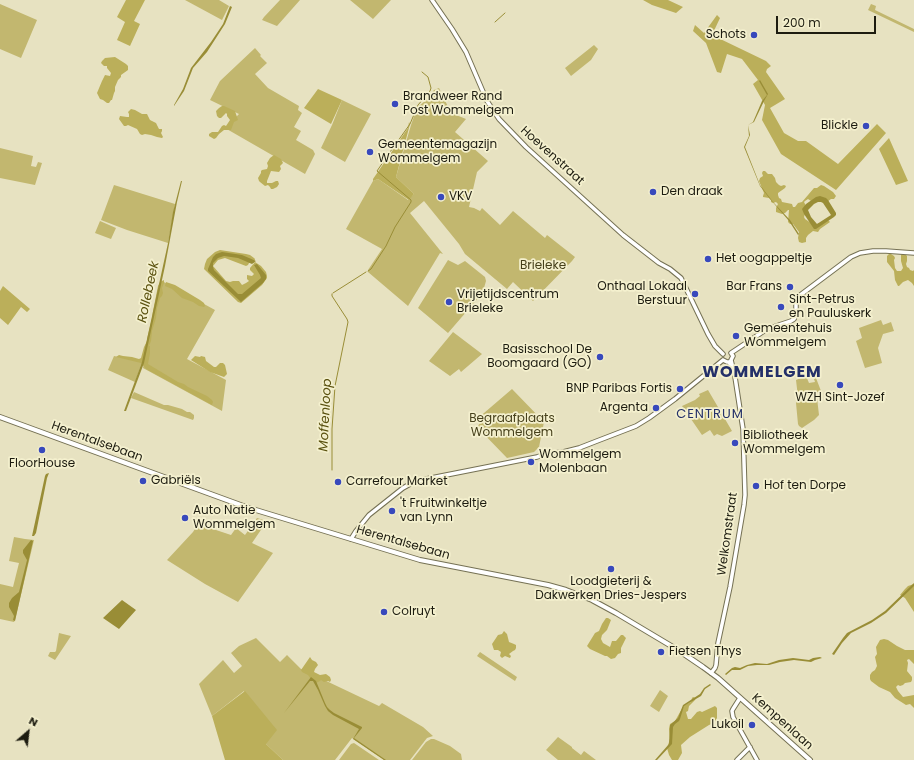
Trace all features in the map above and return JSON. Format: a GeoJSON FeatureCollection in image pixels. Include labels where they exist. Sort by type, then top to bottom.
{"type":"FeatureCollection","features":[{"type":"Feature","properties":{"kind":"main road","name":"Herentalsebaan"},"geometry":{"type":"LineString","coordinates":[[0,417],[246,507],[420,560],[548,585],[592,600],[678,650],[711,673],[740,698]]}},
{"type":"Feature","properties":{"kind":"main road","name":"Kempenlaan"},"geometry":{"type":"LineString","coordinates":[[740,698],[810,760]]}},
{"type":"Feature","properties":{"kind":"street","name":"Hoevenstraat"},"geometry":{"type":"LineString","coordinates":[[432,0],[466,52],[487,101],[506,127],[623,235],[681,278],[708,334],[715,346],[723,354]]}},
{"type":"Feature","properties":{"kind":"street"},"geometry":{"type":"LineString","coordinates":[[723,360],[723,354],[726,352],[731,353],[767,329],[794,319],[796,315],[797,298],[800,294],[847,260],[856,255],[867,252],[882,251],[914,253]]}},
{"type":"Feature","properties":{"kind":"street","name":"Welkomstraat"},"geometry":{"type":"LineString","coordinates":[[711,673],[716,665],[718,643],[730,587],[745,500],[743,429],[735,377],[730,361],[733,356],[731,353]]}},
{"type":"Feature","properties":{"kind":"street"},"geometry":{"type":"LineString","coordinates":[[723,360],[726,362],[730,361]]}},
{"type":"Feature","properties":{"kind":"street"},"geometry":{"type":"LineString","coordinates":[[351,539],[356,530],[369,515],[403,488],[412,483],[439,476],[579,448],[636,426],[675,400],[723,360]]}},
{"type":"Feature","properties":{"kind":"street"},"geometry":{"type":"LineString","coordinates":[[740,698],[732,711],[732,717],[757,760]]}},
{"type":"Feature","properties":{"kind":"street"},"geometry":{"type":"LineString","coordinates":[[737,760],[750,747]]}},
{"type":"Feature","properties":{"kind":"green space"},"geometry":{"type":"Polygon","coordinates":[[[185,0],[219,0],[229,6],[222,20],[185,0]]]}},
{"type":"Feature","properties":{"kind":"green space"},"geometry":{"type":"Polygon","coordinates":[[[280,0],[300,0],[277,26],[262,20],[264,17],[280,0]]]}},
{"type":"Feature","properties":{"kind":"green space"},"geometry":{"type":"Polygon","coordinates":[[[350,0],[391,0],[373,19],[350,0]]]}},
{"type":"Feature","properties":{"kind":"green space"},"geometry":{"type":"Polygon","coordinates":[[[0,4],[37,20],[21,58],[0,49],[0,4]]]}},
{"type":"Feature","properties":{"kind":"green space"},"geometry":{"type":"Polygon","coordinates":[[[871,4],[876,6],[875,10],[914,29],[914,32],[868,10],[871,4]]]}},
{"type":"Feature","properties":{"kind":"green space"},"geometry":{"type":"Polygon","coordinates":[[[594,45],[598,49],[591,60],[571,76],[565,68],[594,45]]]}},
{"type":"Feature","properties":{"kind":"green space"},"geometry":{"type":"Polygon","coordinates":[[[255,48],[267,63],[255,74],[268,88],[299,106],[298,110],[302,113],[294,127],[301,131],[296,140],[313,150],[315,154],[305,174],[225,128],[239,114],[210,100],[220,81],[255,48]]]}},
{"type":"Feature","properties":{"kind":"green space","name":"VKV"},"geometry":{"type":"Polygon","coordinates":[[[439,88],[451,113],[466,119],[455,132],[488,161],[477,172],[469,207],[480,211],[482,208],[500,225],[513,211],[545,238],[547,235],[575,257],[533,301],[513,282],[507,289],[465,254],[459,244],[424,201],[410,213],[443,254],[440,253],[408,306],[368,272],[382,249],[346,229],[373,181],[378,179],[408,200],[414,194],[396,177],[417,108],[434,90],[439,88]]]}},
{"type":"Feature","properties":{"kind":"green space"},"geometry":{"type":"Polygon","coordinates":[[[342,100],[371,114],[345,162],[321,148],[342,100]]]}},
{"type":"Feature","properties":{"kind":"green space"},"geometry":{"type":"Polygon","coordinates":[[[0,148],[33,156],[31,166],[36,167],[38,162],[42,163],[35,185],[0,178],[0,148]]]}},
{"type":"Feature","properties":{"kind":"green space"},"geometry":{"type":"Polygon","coordinates":[[[114,185],[175,204],[168,243],[101,220],[114,185]]]}},
{"type":"Feature","properties":{"kind":"green space"},"geometry":{"type":"Polygon","coordinates":[[[100,221],[116,228],[111,239],[95,233],[100,221]]]}},
{"type":"Feature","properties":{"kind":"green space","name":"Vrijetijdscentrum Brieleke"},"geometry":{"type":"Polygon","coordinates":[[[448,260],[458,265],[465,261],[485,277],[486,281],[480,296],[448,333],[418,308],[448,260]]]}},
{"type":"Feature","properties":{"kind":"green space"},"geometry":{"type":"Polygon","coordinates":[[[162,281],[215,310],[187,359],[226,380],[222,411],[143,368],[162,281]]]}},
{"type":"Feature","properties":{"kind":"green space"},"geometry":{"type":"Polygon","coordinates":[[[881,320],[883,325],[891,322],[894,331],[883,334],[878,348],[882,363],[865,368],[856,341],[862,338],[859,328],[881,320]]]}},
{"type":"Feature","properties":{"kind":"green space"},"geometry":{"type":"Polygon","coordinates":[[[453,332],[482,354],[461,372],[459,369],[450,376],[429,361],[453,332]]]}},
{"type":"Feature","properties":{"kind":"green space"},"geometry":{"type":"Polygon","coordinates":[[[114,356],[142,362],[135,382],[108,370],[114,356]]]}},
{"type":"Feature","properties":{"kind":"green space"},"geometry":{"type":"Polygon","coordinates":[[[806,376],[809,383],[815,382],[814,379],[816,378],[821,391],[798,397],[796,380],[806,376]]]}},
{"type":"Feature","properties":{"kind":"green space","name":"Begraafplaats Wommelgem"},"geometry":{"type":"Polygon","coordinates":[[[512,389],[544,422],[539,447],[534,452],[507,458],[477,427],[480,423],[477,419],[512,389]]]}},
{"type":"Feature","properties":{"kind":"green space"},"geometry":{"type":"Polygon","coordinates":[[[708,390],[732,431],[722,436],[717,434],[714,436],[710,430],[702,435],[682,406],[695,400],[700,396],[699,394],[708,390]]]}},
{"type":"Feature","properties":{"kind":"green space"},"geometry":{"type":"Polygon","coordinates":[[[134,392],[164,405],[190,412],[194,415],[194,418],[193,420],[131,398],[134,392]]]}},
{"type":"Feature","properties":{"kind":"green space"},"geometry":{"type":"Polygon","coordinates":[[[817,398],[819,415],[802,428],[798,424],[796,403],[797,400],[817,398]]]}},
{"type":"Feature","properties":{"kind":"green space"},"geometry":{"type":"Polygon","coordinates":[[[257,518],[267,521],[252,543],[273,553],[238,602],[205,584],[167,560],[193,532],[198,524],[231,535],[236,528],[245,535],[257,518]]]}},
{"type":"Feature","properties":{"kind":"green space"},"geometry":{"type":"Polygon","coordinates":[[[14,537],[34,540],[14,622],[0,619],[0,584],[13,587],[19,563],[9,561],[14,537]]]}},
{"type":"Feature","properties":{"kind":"green space"},"geometry":{"type":"Polygon","coordinates":[[[59,633],[71,636],[55,660],[48,656],[50,652],[56,651],[59,633]]]}},
{"type":"Feature","properties":{"kind":"green space"},"geometry":{"type":"Polygon","coordinates":[[[256,638],[280,662],[287,655],[301,669],[379,706],[382,703],[423,727],[433,736],[427,738],[410,760],[384,760],[352,738],[335,760],[283,760],[266,744],[244,691],[212,716],[199,684],[223,660],[234,673],[242,666],[231,653],[239,646],[256,638]]]}},
{"type":"Feature","properties":{"kind":"green space"},"geometry":{"type":"Polygon","coordinates":[[[480,652],[517,677],[515,681],[477,656],[480,652]]]}},
{"type":"Feature","properties":{"kind":"green space"},"geometry":{"type":"Polygon","coordinates":[[[660,690],[668,696],[659,712],[650,706],[660,690]]]}},
{"type":"Feature","properties":{"kind":"green space"},"geometry":{"type":"Polygon","coordinates":[[[558,737],[581,755],[584,751],[596,760],[558,760],[546,750],[558,737]]]}},
{"type":"Feature","properties":{"kind":"green space"},"geometry":{"type":"Polygon","coordinates":[[[431,739],[450,746],[461,754],[462,760],[412,760],[426,742],[431,739]]]}},
{"type":"Feature","properties":{"kind":"green space"},"geometry":{"type":"Polygon","coordinates":[[[354,743],[379,760],[339,760],[351,744],[354,743]]]}},
{"type":"Feature","properties":{"kind":"shaded area"},"geometry":{"type":"Polygon","coordinates":[[[126,0],[145,0],[134,21],[140,24],[130,46],[117,40],[125,22],[117,17],[126,0]]]}},
{"type":"Feature","properties":{"kind":"shaded area"},"geometry":{"type":"Polygon","coordinates":[[[643,0],[668,0],[683,7],[676,13],[652,5],[643,0]]]}},
{"type":"Feature","properties":{"kind":"shaded area"},"geometry":{"type":"Polygon","coordinates":[[[230,6],[232,7],[225,24],[207,52],[193,68],[184,91],[174,106],[183,89],[191,68],[223,24],[230,6]]]}},
{"type":"Feature","properties":{"kind":"shaded area"},"geometry":{"type":"Polygon","coordinates":[[[717,15],[720,18],[712,35],[766,61],[771,66],[766,72],[785,99],[770,108],[784,133],[798,141],[806,141],[838,164],[877,124],[886,133],[836,190],[781,154],[762,120],[765,105],[753,84],[758,80],[742,59],[727,54],[721,73],[717,72],[706,43],[693,31],[695,25],[704,33],[717,15]]]}},
{"type":"Feature","properties":{"kind":"shaded area"},"geometry":{"type":"Polygon","coordinates":[[[115,57],[128,66],[128,70],[121,75],[115,87],[112,100],[107,103],[100,99],[97,93],[105,75],[110,76],[111,73],[107,66],[104,66],[101,63],[105,58],[115,57]]]}},
{"type":"Feature","properties":{"kind":"shaded area"},"geometry":{"type":"Polygon","coordinates":[[[760,80],[768,94],[754,122],[748,125],[753,122],[762,101],[767,95],[759,81],[760,80]]]}},
{"type":"Feature","properties":{"kind":"shaded area"},"geometry":{"type":"Polygon","coordinates":[[[318,89],[342,100],[331,124],[304,108],[318,89]]]}},
{"type":"Feature","properties":{"kind":"shaded area"},"geometry":{"type":"Polygon","coordinates":[[[222,106],[235,111],[238,120],[234,122],[231,130],[224,130],[214,139],[209,136],[209,134],[212,132],[218,132],[222,126],[226,126],[230,120],[226,113],[221,118],[217,116],[216,111],[222,106]]]}},
{"type":"Feature","properties":{"kind":"shaded area"},"geometry":{"type":"Polygon","coordinates":[[[131,109],[142,114],[147,114],[150,120],[156,123],[159,129],[162,129],[161,133],[163,137],[145,134],[142,135],[137,129],[128,125],[124,126],[119,119],[120,116],[129,117],[128,112],[131,109]]]}},
{"type":"Feature","properties":{"kind":"shaded area"},"geometry":{"type":"Polygon","coordinates":[[[409,122],[410,124],[396,177],[414,194],[409,200],[378,179],[373,181],[373,179],[408,128],[409,122]]]}},
{"type":"Feature","properties":{"kind":"shaded area"},"geometry":{"type":"Polygon","coordinates":[[[748,125],[750,135],[745,147],[760,185],[790,220],[799,234],[798,235],[789,221],[770,199],[760,186],[744,147],[749,136],[748,125]]]}},
{"type":"Feature","properties":{"kind":"shaded area"},"geometry":{"type":"Polygon","coordinates":[[[889,138],[908,181],[896,185],[879,149],[889,138]]]}},
{"type":"Feature","properties":{"kind":"shaded area"},"geometry":{"type":"Polygon","coordinates":[[[274,155],[281,159],[283,163],[280,166],[281,169],[279,172],[271,171],[267,183],[278,181],[279,184],[277,187],[271,189],[268,185],[265,186],[260,182],[258,178],[262,170],[267,169],[267,163],[274,155]]]}},
{"type":"Feature","properties":{"kind":"shaded area"},"geometry":{"type":"Polygon","coordinates":[[[763,171],[768,174],[772,174],[779,185],[786,186],[778,193],[779,198],[782,202],[792,204],[793,207],[802,202],[814,188],[821,185],[833,192],[836,196],[834,199],[827,202],[823,200],[811,201],[808,199],[804,202],[807,208],[804,217],[805,219],[814,225],[828,220],[830,222],[818,232],[813,231],[808,235],[806,242],[799,242],[799,232],[793,224],[788,222],[789,210],[782,214],[776,212],[778,204],[776,202],[771,202],[769,198],[763,197],[764,193],[759,181],[763,176],[763,171]]]}},
{"type":"Feature","properties":{"kind":"shaded area"},"geometry":{"type":"Polygon","coordinates":[[[181,181],[165,266],[144,363],[126,411],[124,411],[142,362],[168,243],[173,212],[181,181]]]}},
{"type":"Feature","properties":{"kind":"shaded area"},"geometry":{"type":"Polygon","coordinates":[[[820,196],[826,198],[836,215],[814,229],[802,209],[816,197],[820,196]],[[821,202],[814,204],[808,210],[811,217],[817,224],[831,215],[821,202]]]}},
{"type":"Feature","properties":{"kind":"shaded area"},"geometry":{"type":"Polygon","coordinates":[[[220,250],[250,255],[255,259],[254,263],[249,263],[246,266],[225,258],[218,260],[213,266],[226,281],[239,281],[242,285],[246,283],[249,281],[247,279],[247,275],[252,276],[254,274],[250,268],[255,262],[266,272],[267,278],[262,285],[241,303],[238,302],[204,269],[207,259],[215,252],[220,250]]]}},
{"type":"Feature","properties":{"kind":"shaded area"},"geometry":{"type":"Polygon","coordinates":[[[222,252],[242,255],[256,261],[252,264],[238,258],[224,256],[218,258],[213,263],[214,270],[238,294],[242,294],[261,278],[254,265],[257,264],[266,275],[266,279],[263,283],[241,302],[208,271],[213,257],[222,252]]]}},
{"type":"Feature","properties":{"kind":"shaded area"},"geometry":{"type":"Polygon","coordinates":[[[903,253],[907,256],[907,267],[910,270],[914,270],[914,286],[908,280],[898,286],[895,280],[894,271],[887,262],[887,256],[891,254],[895,258],[895,268],[897,271],[901,271],[903,268],[901,255],[903,253]]]}},
{"type":"Feature","properties":{"kind":"shaded area"},"geometry":{"type":"Polygon","coordinates":[[[164,280],[162,288],[163,293],[157,308],[149,346],[150,353],[148,364],[178,382],[207,396],[212,400],[212,405],[146,369],[141,363],[116,357],[119,355],[139,359],[141,358],[147,341],[158,286],[160,282],[164,280]]]}},
{"type":"Feature","properties":{"kind":"shaded area"},"geometry":{"type":"Polygon","coordinates":[[[166,282],[175,285],[200,300],[205,306],[199,306],[182,298],[172,289],[165,286],[166,282]]]}},
{"type":"Feature","properties":{"kind":"shaded area"},"geometry":{"type":"Polygon","coordinates":[[[3,286],[30,309],[27,312],[21,307],[8,325],[0,318],[0,291],[3,286]]]}},
{"type":"Feature","properties":{"kind":"shaded area"},"geometry":{"type":"Polygon","coordinates":[[[195,356],[205,357],[206,361],[214,367],[220,363],[223,363],[227,374],[224,377],[210,372],[191,360],[195,356]]]}},
{"type":"Feature","properties":{"kind":"shaded area"},"geometry":{"type":"Polygon","coordinates":[[[49,473],[36,533],[32,536],[45,476],[49,473]]]}},
{"type":"Feature","properties":{"kind":"shaded area"},"geometry":{"type":"Polygon","coordinates":[[[31,540],[33,541],[15,621],[13,620],[14,616],[9,607],[9,603],[19,592],[27,560],[23,550],[31,540]]]}},
{"type":"Feature","properties":{"kind":"shaded area"},"geometry":{"type":"Polygon","coordinates":[[[914,583],[914,586],[886,613],[871,623],[851,633],[834,655],[832,654],[847,633],[872,620],[885,611],[914,583]]]}},
{"type":"Feature","properties":{"kind":"shaded area"},"geometry":{"type":"Polygon","coordinates":[[[914,584],[914,612],[905,598],[900,595],[908,586],[914,584]]]}},
{"type":"Feature","properties":{"kind":"shaded area"},"geometry":{"type":"Polygon","coordinates":[[[122,600],[136,610],[119,629],[103,618],[122,600]]]}},
{"type":"Feature","properties":{"kind":"shaded area"},"geometry":{"type":"Polygon","coordinates":[[[606,618],[611,620],[607,630],[602,635],[601,639],[603,643],[610,647],[612,641],[616,641],[621,635],[626,638],[621,648],[621,653],[615,658],[611,659],[590,649],[587,646],[595,633],[599,631],[606,618]]]}},
{"type":"Feature","properties":{"kind":"shaded area"},"geometry":{"type":"Polygon","coordinates":[[[504,631],[507,634],[509,642],[516,645],[515,650],[509,654],[511,656],[510,658],[505,656],[502,658],[500,656],[501,652],[494,650],[492,644],[498,635],[502,634],[504,631]]]}},
{"type":"Feature","properties":{"kind":"shaded area"},"geometry":{"type":"Polygon","coordinates":[[[884,639],[905,650],[914,650],[914,664],[909,659],[907,660],[907,671],[912,677],[912,680],[911,682],[900,686],[898,685],[896,687],[903,697],[914,695],[914,708],[910,704],[906,705],[895,698],[890,692],[879,687],[870,679],[870,675],[877,666],[875,657],[877,654],[876,647],[880,640],[884,639]]]}},
{"type":"Feature","properties":{"kind":"shaded area"},"geometry":{"type":"Polygon","coordinates":[[[310,657],[318,665],[314,672],[320,675],[326,674],[330,677],[330,682],[324,682],[321,680],[316,683],[308,675],[302,672],[301,670],[310,657]]]}},
{"type":"Feature","properties":{"kind":"shaded area"},"geometry":{"type":"Polygon","coordinates":[[[820,657],[822,658],[811,662],[794,660],[769,665],[748,666],[740,670],[732,670],[726,675],[725,674],[732,668],[740,668],[755,663],[767,664],[793,658],[809,660],[820,657]]]}},
{"type":"Feature","properties":{"kind":"shaded area"},"geometry":{"type":"Polygon","coordinates":[[[311,677],[316,681],[325,703],[330,710],[362,727],[354,738],[386,760],[353,739],[359,729],[328,711],[313,681],[310,681],[284,713],[311,677]]]}},
{"type":"Feature","properties":{"kind":"shaded area"},"geometry":{"type":"Polygon","coordinates":[[[710,684],[711,685],[705,689],[701,696],[684,706],[679,721],[673,727],[672,744],[657,760],[655,760],[669,744],[670,725],[678,718],[683,705],[700,694],[704,688],[710,684]]]}},
{"type":"Feature","properties":{"kind":"shaded area"},"geometry":{"type":"Polygon","coordinates":[[[245,691],[277,730],[266,744],[283,760],[225,760],[212,716],[245,691]]]}},
{"type":"Feature","properties":{"kind":"shaded area"},"geometry":{"type":"Polygon","coordinates":[[[693,697],[696,698],[686,712],[688,719],[691,719],[697,712],[702,712],[715,706],[717,708],[717,718],[714,723],[690,737],[681,745],[682,753],[678,760],[672,760],[667,748],[670,739],[670,724],[675,721],[684,705],[691,702],[693,697]]]}},
{"type":"Feature","properties":{"kind":"waterway"},"geometry":{"type":"LineString","coordinates":[[495,22],[505,13]]}},
{"type":"Feature","properties":{"kind":"waterway","name":"Moffenloop"},"geometry":{"type":"LineString","coordinates":[[368,271],[371,269],[386,246],[395,227],[411,202],[411,200],[377,171],[410,124],[418,105],[430,91],[431,88],[428,77],[422,72]]}},
{"type":"Feature","properties":{"kind":"waterway","name":"Moffenloop"},"geometry":{"type":"LineString","coordinates":[[333,293],[366,272]]}},
{"type":"Feature","properties":{"kind":"waterway","name":"Moffenloop"},"geometry":{"type":"LineString","coordinates":[[332,294],[348,322],[335,386],[332,429],[332,470]]}},
{"type":"Feature","properties":{"kind":"place","name":"Schots"},"geometry":{"type":"Point","coordinates":[754,35]}},
{"type":"Feature","properties":{"kind":"place","name":"Brandweer Rand Post Wommelgem"},"geometry":{"type":"Point","coordinates":[395,104]}},
{"type":"Feature","properties":{"kind":"place","name":"Blickle"},"geometry":{"type":"Point","coordinates":[866,126]}},
{"type":"Feature","properties":{"kind":"place","name":"Gemeentemagazijn Wommelgem"},"geometry":{"type":"Point","coordinates":[370,152]}},
{"type":"Feature","properties":{"kind":"place","name":"Den draak"},"geometry":{"type":"Point","coordinates":[653,192]}},
{"type":"Feature","properties":{"kind":"place","name":"VKV"},"geometry":{"type":"Point","coordinates":[441,197]}},
{"type":"Feature","properties":{"kind":"place","name":"Het oogappeltje"},"geometry":{"type":"Point","coordinates":[708,259]}},
{"type":"Feature","properties":{"kind":"place","name":"Bar Frans"},"geometry":{"type":"Point","coordinates":[790,287]}},
{"type":"Feature","properties":{"kind":"place","name":"Onthaal Lokaal Berstuur"},"geometry":{"type":"Point","coordinates":[695,294]}},
{"type":"Feature","properties":{"kind":"place","name":"Vrijetijdscentrum Brieleke"},"geometry":{"type":"Point","coordinates":[449,302]}},
{"type":"Feature","properties":{"kind":"place","name":"Sint-Petrus en Pauluskerk"},"geometry":{"type":"Point","coordinates":[781,307]}},
{"type":"Feature","properties":{"kind":"place","name":"Gemeentehuis Wommelgem"},"geometry":{"type":"Point","coordinates":[736,336]}},
{"type":"Feature","properties":{"kind":"place","name":"Basisschool De Boomgaard (GO)"},"geometry":{"type":"Point","coordinates":[600,357]}},
{"type":"Feature","properties":{"kind":"place","name":"WZH Sint-Jozef"},"geometry":{"type":"Point","coordinates":[840,385]}},
{"type":"Feature","properties":{"kind":"place","name":"BNP Paribas Fortis"},"geometry":{"type":"Point","coordinates":[680,389]}},
{"type":"Feature","properties":{"kind":"place","name":"Argenta"},"geometry":{"type":"Point","coordinates":[656,408]}},
{"type":"Feature","properties":{"kind":"place","name":"Bibliotheek Wommelgem"},"geometry":{"type":"Point","coordinates":[735,443]}},
{"type":"Feature","properties":{"kind":"place","name":"FloorHouse"},"geometry":{"type":"Point","coordinates":[42,450]}},
{"type":"Feature","properties":{"kind":"place","name":"Wommelgem Molenbaan"},"geometry":{"type":"Point","coordinates":[531,462]}},
{"type":"Feature","properties":{"kind":"place","name":"Gabriëls"},"geometry":{"type":"Point","coordinates":[143,481]}},
{"type":"Feature","properties":{"kind":"place","name":"Carrefour Market"},"geometry":{"type":"Point","coordinates":[338,482]}},
{"type":"Feature","properties":{"kind":"place","name":"Hof ten Dorpe"},"geometry":{"type":"Point","coordinates":[756,486]}},
{"type":"Feature","properties":{"kind":"place","name":"'t Fruitwinkeltje van Lynn"},"geometry":{"type":"Point","coordinates":[392,511]}},
{"type":"Feature","properties":{"kind":"place","name":"Auto Natie Wommelgem"},"geometry":{"type":"Point","coordinates":[185,518]}},
{"type":"Feature","properties":{"kind":"place","name":"Loodgieterij & Dakwerken Dries-Jespers"},"geometry":{"type":"Point","coordinates":[611,569]}},
{"type":"Feature","properties":{"kind":"place","name":"Colruyt"},"geometry":{"type":"Point","coordinates":[384,612]}},
{"type":"Feature","properties":{"kind":"place","name":"Fietsen Thys"},"geometry":{"type":"Point","coordinates":[661,652]}},
{"type":"Feature","properties":{"kind":"place","name":"Lukoil"},"geometry":{"type":"Point","coordinates":[752,725]}},
{"type":"Feature","properties":{"kind":"district","name":"WOMMELGEM"},"geometry":{"type":"Point","coordinates":[762,373]}},
{"type":"Feature","properties":{"kind":"district","name":"CENTRUM"},"geometry":{"type":"Point","coordinates":[710,415]}},
{"type":"Feature","properties":{"kind":"park label","name":"Brieleke"},"geometry":{"type":"Point","coordinates":[543,266]}},
{"type":"Feature","properties":{"kind":"water label","name":"Rollebeek"},"geometry":{"type":"Point","coordinates":[149,292]}}]}
